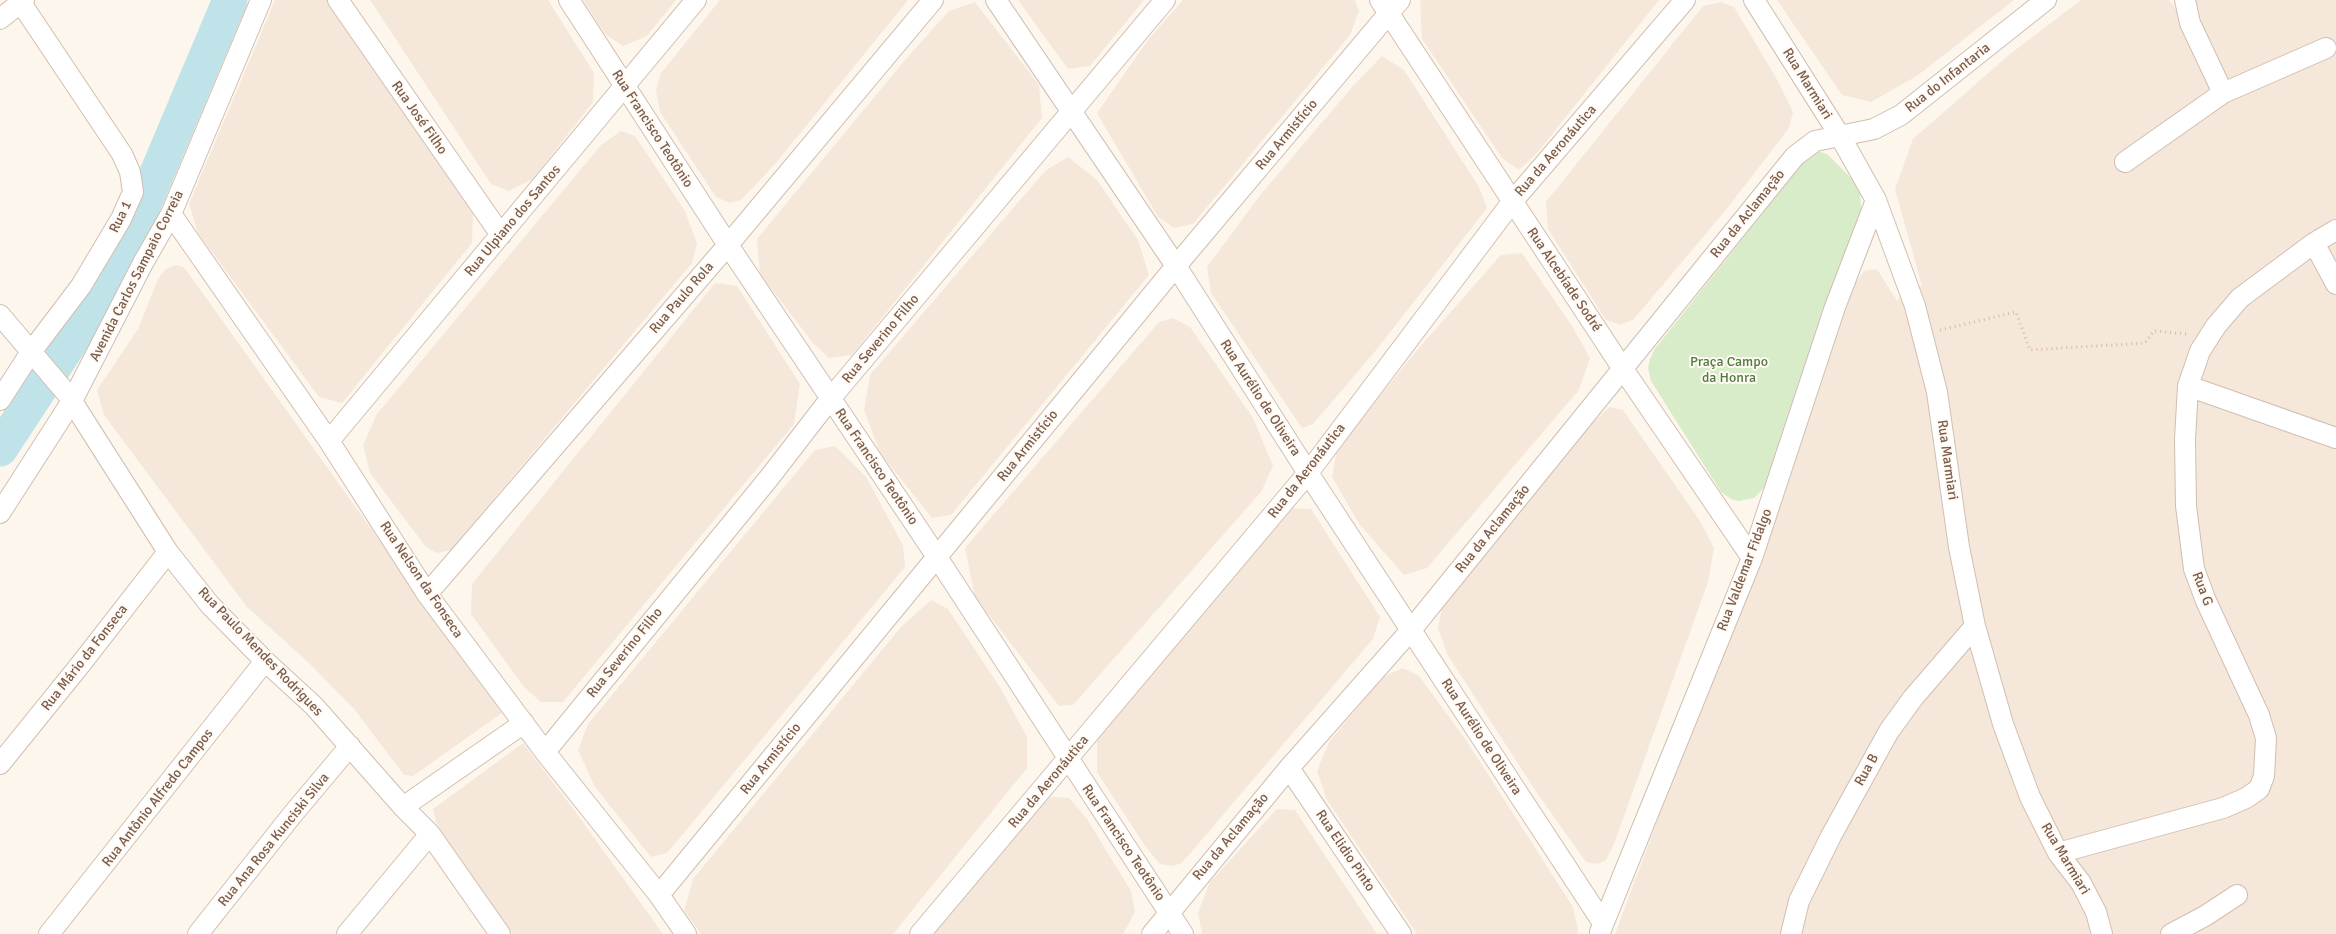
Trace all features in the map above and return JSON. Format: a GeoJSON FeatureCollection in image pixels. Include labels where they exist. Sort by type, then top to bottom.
{"type":"FeatureCollection","features":[{"type":"Feature","properties":{"kind":"street","name":"Avenida Carlos Sampaio Correia"},"geometry":{"type":"LineString","coordinates":[[0,513],[70,398],[171,214],[262,0]]}},
{"type":"Feature","properties":{"kind":"street","name":"Rua José Filho"},"geometry":{"type":"LineString","coordinates":[[338,0],[501,235]]}},
{"type":"Feature","properties":{"kind":"street","name":"Rua Francisco Teotônio"},"geometry":{"type":"LineString","coordinates":[[568,0],[830,399],[937,557],[1183,934]]}},
{"type":"Feature","properties":{"kind":"street","name":"Rua Ulpiano dos Santos"},"geometry":{"type":"LineString","coordinates":[[329,441],[696,0]]}},
{"type":"Feature","properties":{"kind":"street","name":"Rua Paulo Rola"},"geometry":{"type":"LineString","coordinates":[[427,594],[728,245],[933,0]]}},
{"type":"Feature","properties":{"kind":"street","name":"Rua Aurélio de Oliveira"},"geometry":{"type":"LineString","coordinates":[[996,0],[1176,266],[1601,929]]}},
{"type":"Feature","properties":{"kind":"street","name":"Rua Severino Filho"},"geometry":{"type":"LineString","coordinates":[[545,752],[770,478],[830,399],[1165,0]]}},
{"type":"Feature","properties":{"kind":"street","name":"Rua da Aeronáutica"},"geometry":{"type":"LineString","coordinates":[[920,934],[1308,472],[1512,202],[1685,0]]}},
{"type":"Feature","properties":{"kind":"street","name":"Rua Marmiari"},"geometry":{"type":"LineString","coordinates":[[1754,0],[1840,136],[1876,200],[1915,306],[1937,392],[1959,547],[1975,626],[2003,724],[2030,797],[2058,853],[2081,883],[2096,912],[2102,934]]}},
{"type":"Feature","properties":{"kind":"street","name":"Rua do Infantaria"},"geometry":{"type":"LineString","coordinates":[[1840,136],[1874,129],[1902,115],[2046,0]]}},
{"type":"Feature","properties":{"kind":"street"},"geometry":{"type":"LineString","coordinates":[[2185,0],[2190,23],[2223,93]]}},
{"type":"Feature","properties":{"kind":"street"},"geometry":{"type":"LineString","coordinates":[[0,19],[23,1]]}},
{"type":"Feature","properties":{"kind":"street","name":"Rua 1"},"geometry":{"type":"LineString","coordinates":[[0,400],[81,286],[121,219],[133,192],[130,172],[122,154],[23,1]]}},
{"type":"Feature","properties":{"kind":"street","name":"Rua Alcebíade Sodré"},"geometry":{"type":"LineString","coordinates":[[1390,5],[1512,202],[1752,558]]}},
{"type":"Feature","properties":{"kind":"street","name":"Rua Armistício"},"geometry":{"type":"LineString","coordinates":[[659,895],[1390,5]]}},
{"type":"Feature","properties":{"kind":"street"},"geometry":{"type":"LineString","coordinates":[[2125,162],[2223,93],[2326,48]]}},
{"type":"Feature","properties":{"kind":"street","name":"Rua da Aclamação"},"geometry":{"type":"LineString","coordinates":[[1152,934],[1289,768],[1411,630],[1795,156],[1815,141],[1840,136]]}},
{"type":"Feature","properties":{"kind":"street","name":"Rua Valdemar Fidalgo"},"geometry":{"type":"LineString","coordinates":[[1601,929],[1752,558],[1835,307],[1876,200]]}},
{"type":"Feature","properties":{"kind":"street","name":"Rua Nelson da Fonseca"},"geometry":{"type":"LineString","coordinates":[[171,214],[329,441],[427,594],[545,752],[659,895],[686,934]]}},
{"type":"Feature","properties":{"kind":"street","name":"Rua G"},"geometry":{"type":"LineString","coordinates":[[2058,853],[2223,808],[2246,798],[2259,789],[2264,776],[2266,738],[2259,715],[2206,601],[2194,568],[2186,506],[2185,439],[2188,386],[2200,351],[2240,298],[2314,243],[2336,230]]}},
{"type":"Feature","properties":{"kind":"street"},"geometry":{"type":"LineString","coordinates":[[2314,243],[2336,284]]}},
{"type":"Feature","properties":{"kind":"street","name":"Rua Paulo Mendes Rodrigues"},"geometry":{"type":"LineString","coordinates":[[0,315],[70,398],[168,552],[210,605],[265,661],[314,706],[430,834],[500,934]]}},
{"type":"Feature","properties":{"kind":"street"},"geometry":{"type":"LineString","coordinates":[[2188,386],[2336,438]]}},
{"type":"Feature","properties":{"kind":"street","name":"Rua Mário da Fonseca"},"geometry":{"type":"LineString","coordinates":[[0,764],[168,552]]}},
{"type":"Feature","properties":{"kind":"street","name":"Rua B"},"geometry":{"type":"LineString","coordinates":[[1791,934],[1799,901],[1831,836],[1889,730],[1912,698],[1975,626]]}},
{"type":"Feature","properties":{"kind":"street","name":"Rua Antônio Alfredo Campos"},"geometry":{"type":"LineString","coordinates":[[49,934],[265,661]]}},
{"type":"Feature","properties":{"kind":"street"},"geometry":{"type":"LineString","coordinates":[[404,807],[524,723]]}},
{"type":"Feature","properties":{"kind":"street","name":"Rua Ana Rosa Kunciski Silva"},"geometry":{"type":"LineString","coordinates":[[198,934],[292,815],[350,746]]}},
{"type":"Feature","properties":{"kind":"street","name":"Rua Elidio Pinto"},"geometry":{"type":"LineString","coordinates":[[1289,768],[1401,934]]}},
{"type":"Feature","properties":{"kind":"street"},"geometry":{"type":"LineString","coordinates":[[347,934],[430,834]]}},
{"type":"Feature","properties":{"kind":"street"},"geometry":{"type":"LineString","coordinates":[[2171,934],[2205,916],[2237,895]]}},
{"type":"Feature","properties":{"kind":"path"},"geometry":{"type":"LineString","coordinates":[[1922,334],[2016,312],[2030,350],[2145,343],[2154,332],[2210,336]]}},
{"type":"Feature","properties":{"kind":"shaded area"},"geometry":{"type":"Polygon","coordinates":[[[275,0],[329,0],[473,214],[472,243],[342,403],[319,397],[198,233],[189,204],[275,0]]]}},
{"type":"Feature","properties":{"kind":"shaded area"},"geometry":{"type":"Polygon","coordinates":[[[370,0],[548,0],[594,73],[593,102],[533,179],[509,191],[491,184],[370,0]]]}},
{"type":"Feature","properties":{"kind":"shaded area"},"geometry":{"type":"Polygon","coordinates":[[[583,0],[676,0],[647,36],[623,46],[605,34],[583,0]]]}},
{"type":"Feature","properties":{"kind":"shaded area"},"geometry":{"type":"Polygon","coordinates":[[[720,0],[908,0],[776,163],[741,200],[730,203],[716,197],[660,112],[656,90],[661,73],[720,0]]]}},
{"type":"Feature","properties":{"kind":"shaded area"},"geometry":{"type":"Polygon","coordinates":[[[1018,0],[1144,0],[1090,66],[1068,69],[1018,0]]]}},
{"type":"Feature","properties":{"kind":"shaded area"},"geometry":{"type":"Polygon","coordinates":[[[1183,0],[1355,0],[1359,11],[1350,35],[1193,224],[1174,228],[1158,217],[1097,113],[1148,40],[1183,0]]]}},
{"type":"Feature","properties":{"kind":"shaded area"},"geometry":{"type":"Polygon","coordinates":[[[1422,0],[1659,0],[1538,152],[1519,170],[1502,158],[1422,39],[1420,2],[1422,0]]]}},
{"type":"Feature","properties":{"kind":"shaded area"},"geometry":{"type":"Polygon","coordinates":[[[1777,0],[2014,0],[1917,76],[1871,102],[1842,95],[1777,0]]]}},
{"type":"Feature","properties":{"kind":"shaded area"},"geometry":{"type":"Polygon","coordinates":[[[2081,0],[2169,0],[2176,9],[2185,0],[2336,0],[2336,934],[1615,934],[1779,495],[1854,285],[1864,271],[1877,269],[1897,301],[1906,287],[1922,286],[1895,189],[1913,139],[2010,54],[2081,0]]]}},
{"type":"Feature","properties":{"kind":"shaded area"},"geometry":{"type":"Polygon","coordinates":[[[975,2],[1039,85],[1042,118],[852,355],[829,358],[813,343],[760,274],[757,239],[904,61],[949,11],[975,2]]]}},
{"type":"Feature","properties":{"kind":"shaded area"},"geometry":{"type":"Polygon","coordinates":[[[1721,2],[1734,7],[1778,81],[1793,112],[1789,128],[1729,206],[1634,319],[1621,325],[1606,320],[1548,229],[1546,202],[1703,6],[1721,2]]]}},
{"type":"Feature","properties":{"kind":"shaded area"},"geometry":{"type":"Polygon","coordinates":[[[1382,56],[1404,70],[1479,187],[1487,208],[1377,349],[1313,424],[1302,428],[1211,293],[1207,267],[1261,194],[1353,86],[1382,56]]]}},
{"type":"Feature","properties":{"kind":"shaded area"},"geometry":{"type":"Polygon","coordinates":[[[621,131],[635,136],[685,211],[697,243],[692,263],[451,550],[437,553],[426,547],[370,473],[363,445],[377,414],[601,145],[621,131]]]}},
{"type":"Feature","properties":{"kind":"shaded area"},"geometry":{"type":"Polygon","coordinates":[[[1068,157],[1097,180],[1138,240],[1149,275],[951,515],[932,518],[880,453],[864,410],[870,375],[1045,171],[1068,157]]]}},
{"type":"Feature","properties":{"kind":"shaded area"},"geometry":{"type":"Polygon","coordinates":[[[1522,253],[1572,326],[1590,358],[1579,390],[1427,568],[1404,575],[1360,525],[1332,477],[1337,449],[1418,349],[1501,255],[1522,253]]]}},
{"type":"Feature","properties":{"kind":"shaded area"},"geometry":{"type":"Polygon","coordinates":[[[176,265],[184,267],[424,600],[502,713],[413,776],[404,775],[354,709],[310,664],[247,607],[104,415],[97,390],[138,329],[158,279],[166,269],[176,265]]]}},
{"type":"Feature","properties":{"kind":"shaded area"},"geometry":{"type":"Polygon","coordinates":[[[715,283],[737,286],[800,384],[794,424],[563,702],[541,702],[524,687],[471,614],[472,584],[715,283]]]}},
{"type":"Feature","properties":{"kind":"shaded area"},"geometry":{"type":"Polygon","coordinates":[[[1173,318],[1190,327],[1253,418],[1273,466],[1261,492],[1073,705],[1059,706],[975,597],[965,548],[1159,322],[1173,318]]]}},
{"type":"Feature","properties":{"kind":"shaded area"},"geometry":{"type":"Polygon","coordinates":[[[1610,407],[1623,410],[1700,521],[1714,548],[1708,582],[1614,844],[1606,860],[1598,864],[1586,862],[1537,793],[1447,654],[1438,628],[1444,597],[1576,437],[1610,407]]]}},
{"type":"Feature","properties":{"kind":"shaded area"},"geometry":{"type":"Polygon","coordinates":[[[835,446],[866,477],[903,545],[905,567],[667,853],[651,857],[595,787],[578,750],[588,724],[815,450],[835,446]]]}},
{"type":"Feature","properties":{"kind":"shaded area"},"geometry":{"type":"Polygon","coordinates":[[[1292,508],[1311,509],[1380,617],[1373,639],[1182,863],[1173,866],[1160,864],[1145,846],[1097,772],[1097,741],[1263,531],[1292,508]]]}},
{"type":"Feature","properties":{"kind":"shaded area"},"geometry":{"type":"Polygon","coordinates":[[[931,600],[948,609],[1001,689],[1027,737],[1027,768],[893,934],[701,934],[684,911],[693,879],[901,627],[931,600]]]}},
{"type":"Feature","properties":{"kind":"shaded area"},"geometry":{"type":"Polygon","coordinates":[[[1403,668],[1419,676],[1466,740],[1573,907],[1578,930],[1577,934],[1417,934],[1327,800],[1317,771],[1329,742],[1383,677],[1403,668]]]}},
{"type":"Feature","properties":{"kind":"shaded area"},"geometry":{"type":"Polygon","coordinates":[[[523,743],[575,811],[663,934],[513,934],[459,859],[436,822],[433,809],[523,743]]]}},
{"type":"Feature","properties":{"kind":"shaded area"},"geometry":{"type":"Polygon","coordinates":[[[1051,797],[1069,798],[1087,819],[1131,891],[1135,912],[1123,934],[928,934],[1020,824],[1051,797]]]}},
{"type":"Feature","properties":{"kind":"shaded area"},"geometry":{"type":"Polygon","coordinates":[[[1277,809],[1295,810],[1377,934],[1202,934],[1198,913],[1210,882],[1277,809]]]}},
{"type":"Feature","properties":{"kind":"green space","name":"Praça Campo da Honra"},"geometry":{"type":"Polygon","coordinates":[[[1816,151],[1827,154],[1855,182],[1860,193],[1861,209],[1764,488],[1754,498],[1739,501],[1733,500],[1721,492],[1651,381],[1648,368],[1650,359],[1654,350],[1809,155],[1816,151]]]}},
{"type":"Feature","properties":{"kind":"waterway"},"geometry":{"type":"LineString","coordinates":[[0,449],[83,323],[130,237],[230,0]]}}]}
